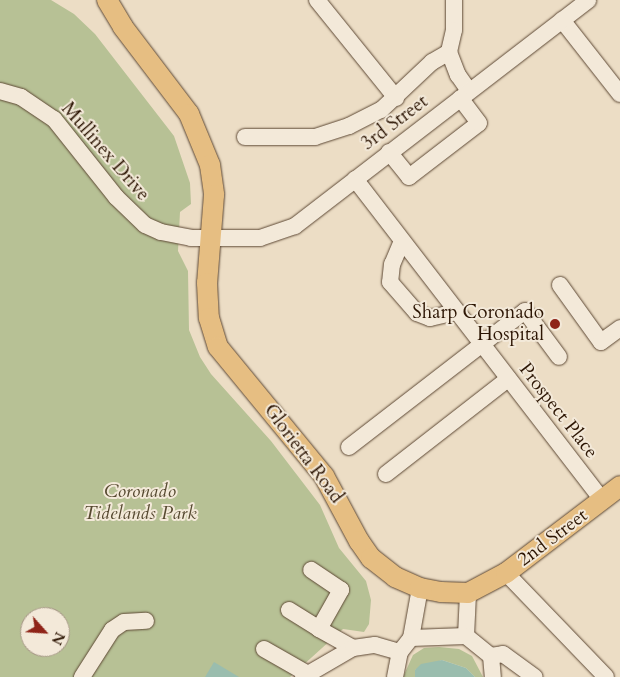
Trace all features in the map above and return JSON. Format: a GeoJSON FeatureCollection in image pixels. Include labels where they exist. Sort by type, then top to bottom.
{"type":"FeatureCollection","features":[{"type":"Feature","properties":{"kind":"main road"},"geometry":{"type":"LineString","coordinates":[[91,0],[123,27]]}},
{"type":"Feature","properties":{"kind":"main road"},"geometry":{"type":"LineString","coordinates":[[107,0],[123,27]]}},
{"type":"Feature","properties":{"kind":"main road","name":"Glorietta Road"},"geometry":{"type":"LineString","coordinates":[[123,27],[189,114],[201,138],[210,165],[214,195],[207,283],[209,318],[218,347],[324,476],[359,542],[371,558],[395,577],[420,588],[441,592],[476,590]]}},
{"type":"Feature","properties":{"kind":"main road","name":"2nd Street"},"geometry":{"type":"LineString","coordinates":[[476,590],[506,573],[620,486]]}},
{"type":"Feature","properties":{"kind":"street"},"geometry":{"type":"LineString","coordinates":[[317,0],[396,98]]}},
{"type":"Feature","properties":{"kind":"street"},"geometry":{"type":"LineString","coordinates":[[389,152],[409,178],[479,123],[465,94],[449,52],[454,30],[454,0]]}},
{"type":"Feature","properties":{"kind":"street","name":"3rd Street"},"geometry":{"type":"LineString","coordinates":[[212,237],[260,238],[278,234],[295,226],[588,0]]}},
{"type":"Feature","properties":{"kind":"street"},"geometry":{"type":"LineString","coordinates":[[562,20],[620,94]]}},
{"type":"Feature","properties":{"kind":"street"},"geometry":{"type":"LineString","coordinates":[[245,137],[315,137],[349,126],[381,110],[396,98],[432,62],[449,52]]}},
{"type":"Feature","properties":{"kind":"street","name":"Mullinex Drive"},"geometry":{"type":"LineString","coordinates":[[0,91],[21,97],[54,119],[116,197],[145,225],[184,236],[212,237]]}},
{"type":"Feature","properties":{"kind":"street","name":"Prospect Place"},"geometry":{"type":"LineString","coordinates":[[354,179],[602,500]]}},
{"type":"Feature","properties":{"kind":"street"},"geometry":{"type":"LineString","coordinates":[[402,241],[392,264],[390,282],[417,313],[430,318],[457,312]]}},
{"type":"Feature","properties":{"kind":"street"},"geometry":{"type":"LineString","coordinates":[[560,284],[601,342],[620,328]]}},
{"type":"Feature","properties":{"kind":"street"},"geometry":{"type":"LineString","coordinates":[[349,448],[525,311],[559,358]]}},
{"type":"Feature","properties":{"kind":"street"},"geometry":{"type":"LineString","coordinates":[[386,474],[508,379]]}},
{"type":"Feature","properties":{"kind":"street"},"geometry":{"type":"LineString","coordinates":[[311,570],[341,590],[319,629]]}},
{"type":"Feature","properties":{"kind":"street"},"geometry":{"type":"LineString","coordinates":[[506,573],[606,677]]}},
{"type":"Feature","properties":{"kind":"street"},"geometry":{"type":"LineString","coordinates":[[395,677],[400,652],[411,638],[420,588]]}},
{"type":"Feature","properties":{"kind":"street"},"geometry":{"type":"LineString","coordinates":[[466,636],[476,590]]}},
{"type":"Feature","properties":{"kind":"street"},"geometry":{"type":"LineString","coordinates":[[289,610],[353,648]]}},
{"type":"Feature","properties":{"kind":"street"},"geometry":{"type":"LineString","coordinates":[[82,677],[112,630],[124,622],[146,621]]}},
{"type":"Feature","properties":{"kind":"street"},"geometry":{"type":"LineString","coordinates":[[411,638],[466,636],[491,656],[493,677]]}},
{"type":"Feature","properties":{"kind":"street"},"geometry":{"type":"LineString","coordinates":[[264,649],[304,675],[353,648],[375,645],[400,652]]}},
{"type":"Feature","properties":{"kind":"street"},"geometry":{"type":"LineString","coordinates":[[491,656],[503,654],[535,677]]}},
{"type":"Feature","properties":{"kind":"green space","name":"Coronado Tidelands Park"},"geometry":{"type":"Polygon","coordinates":[[[0,0],[51,0],[74,14],[95,34],[174,136],[190,183],[191,204],[180,212],[178,251],[188,271],[189,330],[200,357],[211,374],[271,441],[320,505],[339,548],[366,581],[371,600],[369,624],[364,632],[343,629],[290,677],[0,677],[0,0]]]}},
{"type":"Feature","properties":{"kind":"green space"},"geometry":{"type":"Polygon","coordinates":[[[424,648],[459,649],[472,656],[483,677],[475,677],[466,668],[442,660],[415,670],[415,677],[403,677],[413,655],[424,648]]]}},
{"type":"Feature","properties":{"kind":"shaded area"},"geometry":{"type":"Polygon","coordinates":[[[442,660],[466,668],[475,677],[415,677],[415,670],[421,664],[442,660]]]}},
{"type":"Feature","properties":{"kind":"shaded area"},"geometry":{"type":"Polygon","coordinates":[[[214,662],[239,677],[205,677],[214,662]]]}},
{"type":"Feature","properties":{"kind":"place","name":"Sharp Coronado Hospital"},"geometry":{"type":"Point","coordinates":[555,324]}}]}
